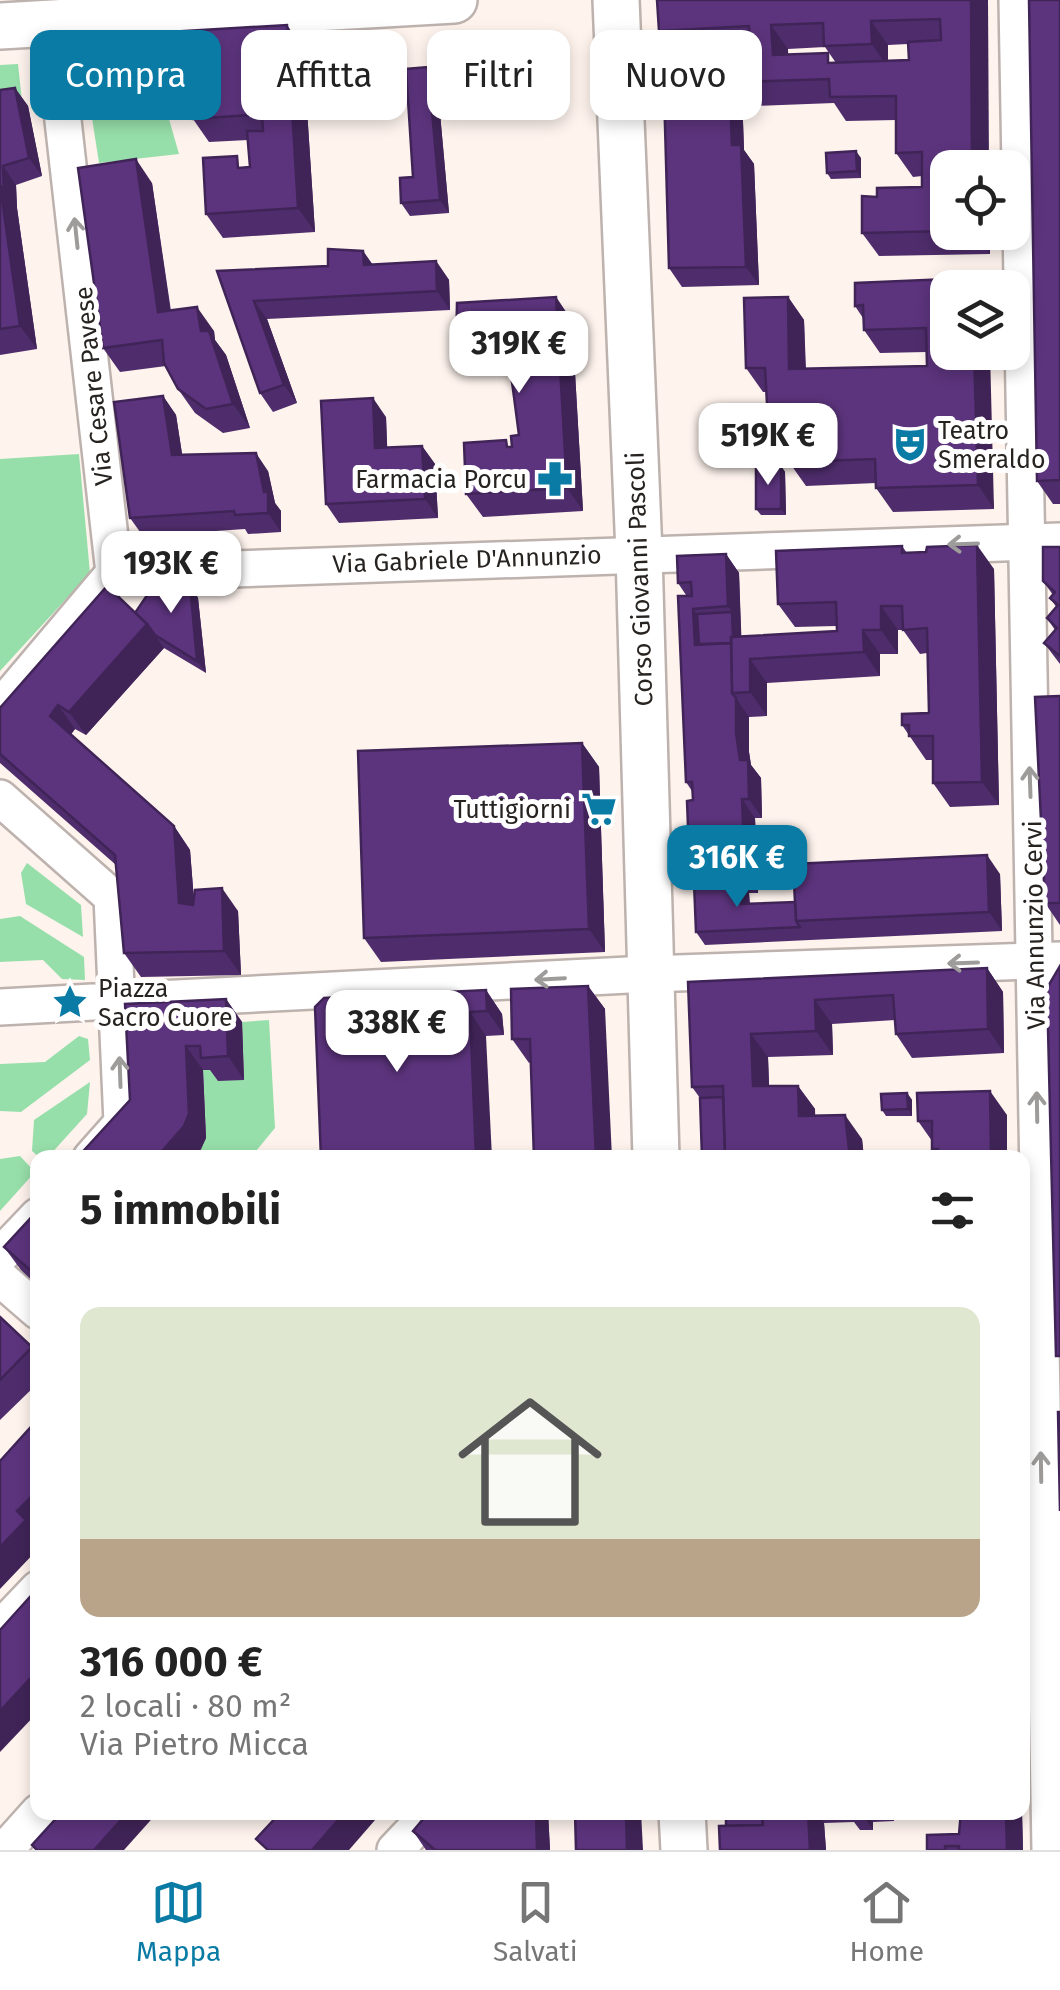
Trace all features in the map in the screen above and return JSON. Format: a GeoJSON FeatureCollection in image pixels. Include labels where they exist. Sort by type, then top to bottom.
{"type":"FeatureCollection","features":[{"type":"Feature","properties":{"kind":"main road"},"geometry":{"type":"LineString","coordinates":[[0,26],[454,0]]}},
{"type":"Feature","properties":{"kind":"main road","name":"Corso Giovanni Pascoli"},"geometry":{"type":"LineString","coordinates":[[616,0],[640,553],[648,974],[656,1150]]}},
{"type":"Feature","properties":{"kind":"main road"},"geometry":{"type":"LineString","coordinates":[[682,1820],[684,1850]]}},
{"type":"Feature","properties":{"kind":"street","name":"Via Annunzio Cervi"},"geometry":{"type":"LineString","coordinates":[[1017,0],[1024,542],[1048,960],[1041,1411],[1043,1740],[1050,1850]]}},
{"type":"Feature","properties":{"kind":"street","name":"Via Cesare Pavese"},"geometry":{"type":"LineString","coordinates":[[52,23],[114,573]]}},
{"type":"Feature","properties":{"kind":"street","name":"Via Gabriele D'Annunzio"},"geometry":{"type":"LineString","coordinates":[[114,573],[1060,540]]}},
{"type":"Feature","properties":{"kind":"street"},"geometry":{"type":"LineString","coordinates":[[0,708],[114,573]]}},
{"type":"Feature","properties":{"kind":"street"},"geometry":{"type":"LineString","coordinates":[[0,798],[112,897],[105,1001],[122,1123],[98,1150]]}},
{"type":"Feature","properties":{"kind":"street"},"geometry":{"type":"LineString","coordinates":[[0,1006],[648,974],[1048,960]]}},
{"type":"Feature","properties":{"kind":"street"},"geometry":{"type":"LineString","coordinates":[[0,1256],[30,1224]]}},
{"type":"Feature","properties":{"kind":"street"},"geometry":{"type":"LineString","coordinates":[[0,1278],[30,1305]]}},
{"type":"Feature","properties":{"kind":"street"},"geometry":{"type":"LineString","coordinates":[[0,1629],[30,1598]]}},
{"type":"Feature","properties":{"kind":"street"},"geometry":{"type":"LineString","coordinates":[[5,1850],[32,1820]]}},
{"type":"Feature","properties":{"kind":"street"},"geometry":{"type":"LineString","coordinates":[[395,1850],[423,1820]]}},
{"type":"Feature","properties":{"kind":"green space"},"geometry":{"type":"Polygon","coordinates":[[[18,64],[22,101],[0,104],[0,65],[18,64]]]}},
{"type":"Feature","properties":{"kind":"green space"},"geometry":{"type":"Polygon","coordinates":[[[92,120],[169,120],[179,154],[99,163],[92,120]]]}},
{"type":"Feature","properties":{"kind":"green space"},"geometry":{"type":"Polygon","coordinates":[[[79,454],[90,573],[0,671],[0,459],[79,454]]]}},
{"type":"Feature","properties":{"kind":"green space"},"geometry":{"type":"Polygon","coordinates":[[[27,863],[81,905],[83,937],[26,904],[21,873],[27,863]]]}},
{"type":"Feature","properties":{"kind":"green space"},"geometry":{"type":"Polygon","coordinates":[[[20,916],[84,957],[85,980],[62,979],[43,960],[0,962],[0,919],[20,916]]]}},
{"type":"Feature","properties":{"kind":"green space"},"geometry":{"type":"Polygon","coordinates":[[[269,1020],[275,1128],[257,1150],[200,1150],[206,1138],[203,1070],[217,1070],[244,1080],[242,1022],[269,1020]]]}},
{"type":"Feature","properties":{"kind":"green space"},"geometry":{"type":"Polygon","coordinates":[[[79,1036],[88,1039],[90,1060],[21,1112],[0,1111],[0,1064],[45,1062],[79,1036]]]}},
{"type":"Feature","properties":{"kind":"green space"},"geometry":{"type":"Polygon","coordinates":[[[90,1082],[87,1114],[54,1150],[32,1150],[34,1120],[90,1082]]]}},
{"type":"Feature","properties":{"kind":"green space"},"geometry":{"type":"Polygon","coordinates":[[[20,1156],[30,1167],[30,1178],[0,1211],[0,1159],[20,1156]]]}},
{"type":"Feature","properties":{"kind":"building"},"geometry":{"type":"Polygon","coordinates":[[[657,0],[971,0],[972,150],[930,150],[930,231],[862,233],[862,196],[877,197],[877,188],[922,187],[922,152],[896,153],[896,96],[830,97],[829,79],[762,81],[762,30],[749,30],[749,26],[659,30],[657,0]],[[940,19],[871,21],[872,44],[824,46],[823,23],[771,25],[773,55],[828,53],[828,63],[909,60],[908,42],[941,40],[940,19]]]}},
{"type":"Feature","properties":{"kind":"building"},"geometry":{"type":"Polygon","coordinates":[[[1029,0],[1060,0],[1060,480],[1037,481],[1029,0]]]}},
{"type":"Feature","properties":{"kind":"building"},"geometry":{"type":"Polygon","coordinates":[[[287,25],[287,30],[241,30],[241,116],[221,117],[221,30],[203,30],[287,25]]]}},
{"type":"Feature","properties":{"kind":"building"},"geometry":{"type":"Polygon","coordinates":[[[427,67],[427,120],[433,120],[440,200],[401,203],[400,178],[413,177],[407,69],[427,67]]]}},
{"type":"Feature","properties":{"kind":"building"},"geometry":{"type":"Polygon","coordinates":[[[15,88],[29,158],[3,166],[4,190],[0,185],[0,90],[15,88]]]}},
{"type":"Feature","properties":{"kind":"building"},"geometry":{"type":"Polygon","coordinates":[[[262,120],[293,120],[298,208],[206,214],[203,158],[237,156],[238,168],[250,167],[247,131],[263,131],[262,120]]]}},
{"type":"Feature","properties":{"kind":"building"},"geometry":{"type":"Polygon","coordinates":[[[665,120],[731,120],[732,145],[741,145],[746,267],[669,268],[665,120]]]}},
{"type":"Feature","properties":{"kind":"building"},"geometry":{"type":"Polygon","coordinates":[[[856,151],[857,171],[827,173],[826,153],[856,151]]]}},
{"type":"Feature","properties":{"kind":"building"},"geometry":{"type":"Polygon","coordinates":[[[136,159],[158,312],[197,307],[201,331],[209,331],[233,404],[206,409],[178,389],[164,363],[162,340],[103,348],[78,168],[136,159]]]}},
{"type":"Feature","properties":{"kind":"building"},"geometry":{"type":"Polygon","coordinates":[[[0,185],[20,326],[0,329],[0,185]]]}},
{"type":"Feature","properties":{"kind":"building"},"geometry":{"type":"Polygon","coordinates":[[[328,249],[363,251],[364,265],[436,261],[437,291],[254,301],[284,385],[260,393],[217,271],[328,266],[328,249]]]}},
{"type":"Feature","properties":{"kind":"building"},"geometry":{"type":"Polygon","coordinates":[[[930,280],[930,370],[975,370],[978,485],[876,488],[875,459],[789,462],[787,404],[767,404],[765,368],[746,368],[744,298],[788,297],[789,369],[927,366],[926,328],[864,330],[863,305],[855,306],[855,283],[930,280]]]}},
{"type":"Feature","properties":{"kind":"building"},"geometry":{"type":"Polygon","coordinates":[[[556,297],[567,488],[466,494],[464,443],[506,440],[507,447],[512,447],[511,436],[519,435],[511,374],[516,374],[515,352],[507,353],[507,345],[456,352],[457,303],[556,297]]]}},
{"type":"Feature","properties":{"kind":"building"},"geometry":{"type":"Polygon","coordinates":[[[163,396],[172,455],[256,453],[264,492],[268,492],[268,513],[235,515],[234,511],[130,518],[114,402],[163,396]]]}},
{"type":"Feature","properties":{"kind":"building"},"geometry":{"type":"Polygon","coordinates":[[[373,398],[375,448],[422,446],[425,499],[326,504],[321,401],[373,398]]]}},
{"type":"Feature","properties":{"kind":"building"},"geometry":{"type":"Polygon","coordinates":[[[756,466],[781,466],[781,509],[756,509],[756,466]]]}},
{"type":"Feature","properties":{"kind":"building"},"geometry":{"type":"Polygon","coordinates":[[[977,545],[982,782],[933,783],[933,736],[909,736],[909,725],[902,725],[902,714],[929,713],[927,628],[903,630],[902,606],[881,606],[881,630],[863,630],[864,652],[750,659],[750,692],[732,693],[731,637],[837,631],[836,602],[778,604],[776,551],[902,546],[902,553],[926,552],[927,547],[977,545]]]}},
{"type":"Feature","properties":{"kind":"building"},"geometry":{"type":"Polygon","coordinates":[[[1043,547],[1060,547],[1060,656],[1044,643],[1057,628],[1047,618],[1058,605],[1050,598],[1055,592],[1043,581],[1043,547]]]}},
{"type":"Feature","properties":{"kind":"building"},"geometry":{"type":"Polygon","coordinates":[[[726,554],[728,606],[693,609],[695,645],[731,643],[736,733],[740,760],[748,760],[749,799],[742,799],[745,874],[690,877],[687,801],[693,800],[692,782],[686,782],[678,596],[692,596],[691,582],[678,583],[677,556],[726,554]]]}},
{"type":"Feature","properties":{"kind":"building"},"geometry":{"type":"Polygon","coordinates":[[[156,582],[190,585],[197,661],[155,635],[135,613],[156,582]]]}},
{"type":"Feature","properties":{"kind":"building"},"geometry":{"type":"Polygon","coordinates":[[[107,586],[147,624],[69,712],[58,705],[50,716],[174,826],[179,903],[193,905],[195,890],[222,888],[224,951],[124,953],[115,855],[0,754],[0,708],[107,586]]]}},
{"type":"Feature","properties":{"kind":"building"},"geometry":{"type":"Polygon","coordinates":[[[732,612],[731,643],[699,644],[697,614],[732,612]]]}},
{"type":"Feature","properties":{"kind":"building"},"geometry":{"type":"Polygon","coordinates":[[[1060,696],[1060,903],[1045,903],[1035,697],[1060,696]]]}},
{"type":"Feature","properties":{"kind":"building"},"geometry":{"type":"Polygon","coordinates":[[[582,743],[589,929],[364,938],[358,751],[582,743]]]}},
{"type":"Feature","properties":{"kind":"building"},"geometry":{"type":"Polygon","coordinates":[[[987,855],[989,912],[796,921],[793,864],[987,855]]]}},
{"type":"Feature","properties":{"kind":"building"},"geometry":{"type":"Polygon","coordinates":[[[740,880],[741,904],[795,902],[800,927],[696,932],[694,882],[740,880]]]}},
{"type":"Feature","properties":{"kind":"building"},"geometry":{"type":"Polygon","coordinates":[[[1060,966],[1060,1356],[1056,1356],[1047,988],[1060,966]]]}},
{"type":"Feature","properties":{"kind":"building"},"geometry":{"type":"Polygon","coordinates":[[[987,968],[988,1029],[896,1034],[893,995],[815,1000],[816,1031],[751,1034],[753,1086],[798,1086],[799,1116],[845,1115],[849,1150],[725,1150],[723,1086],[692,1087],[688,982],[987,968]]]}},
{"type":"Feature","properties":{"kind":"building"},"geometry":{"type":"Polygon","coordinates":[[[588,986],[596,1150],[534,1150],[530,1039],[512,1039],[511,989],[588,986]]]}},
{"type":"Feature","properties":{"kind":"building"},"geometry":{"type":"Polygon","coordinates":[[[486,990],[487,1011],[470,1012],[476,1150],[321,1150],[315,1007],[324,998],[486,990]]]}},
{"type":"Feature","properties":{"kind":"building"},"geometry":{"type":"Polygon","coordinates":[[[226,999],[228,1056],[201,1058],[200,1046],[186,1046],[189,1114],[163,1150],[84,1150],[130,1100],[125,1004],[226,999]]]}},
{"type":"Feature","properties":{"kind":"building"},"geometry":{"type":"Polygon","coordinates":[[[990,1091],[991,1150],[932,1149],[932,1121],[918,1121],[917,1093],[990,1091]]]}},
{"type":"Feature","properties":{"kind":"building"},"geometry":{"type":"Polygon","coordinates":[[[907,1093],[908,1109],[882,1110],[881,1094],[907,1093]]]}},
{"type":"Feature","properties":{"kind":"building"},"geometry":{"type":"Polygon","coordinates":[[[723,1097],[725,1150],[702,1150],[700,1098],[723,1097]]]}},
{"type":"Feature","properties":{"kind":"building"},"geometry":{"type":"Polygon","coordinates":[[[30,1219],[30,1270],[4,1247],[30,1219]]]}},
{"type":"Feature","properties":{"kind":"building"},"geometry":{"type":"Polygon","coordinates":[[[0,1317],[30,1349],[0,1380],[0,1317]]]}},
{"type":"Feature","properties":{"kind":"building"},"geometry":{"type":"Polygon","coordinates":[[[1058,1412],[1060,1412],[1060,1511],[1058,1412]]]}},
{"type":"Feature","properties":{"kind":"building"},"geometry":{"type":"Polygon","coordinates":[[[30,1428],[30,1498],[17,1511],[26,1520],[0,1547],[0,1461],[30,1428]]]}},
{"type":"Feature","properties":{"kind":"building"},"geometry":{"type":"Polygon","coordinates":[[[30,1597],[30,1679],[0,1711],[0,1630],[30,1597]]]}},
{"type":"Feature","properties":{"kind":"building"},"geometry":{"type":"Polygon","coordinates":[[[55,1820],[121,1820],[94,1850],[37,1850],[32,1845],[55,1820]]]}},
{"type":"Feature","properties":{"kind":"building"},"geometry":{"type":"Polygon","coordinates":[[[274,1820],[338,1820],[312,1850],[268,1850],[256,1839],[274,1820]]]}},
{"type":"Feature","properties":{"kind":"building"},"geometry":{"type":"Polygon","coordinates":[[[422,1820],[536,1820],[537,1850],[435,1850],[413,1831],[422,1820]]]}},
{"type":"Feature","properties":{"kind":"building"},"geometry":{"type":"Polygon","coordinates":[[[575,1820],[626,1820],[627,1850],[576,1850],[575,1820]]]}},
{"type":"Feature","properties":{"kind":"building"},"geometry":{"type":"Polygon","coordinates":[[[726,1820],[763,1820],[763,1825],[726,1826],[726,1820]]]}},
{"type":"Feature","properties":{"kind":"building"},"geometry":{"type":"Polygon","coordinates":[[[763,1820],[808,1820],[810,1850],[720,1850],[719,1826],[763,1825],[763,1820]]]}},
{"type":"Feature","properties":{"kind":"building"},"geometry":{"type":"Polygon","coordinates":[[[960,1820],[1006,1820],[1007,1850],[959,1850],[959,1846],[945,1846],[945,1850],[927,1850],[927,1835],[959,1834],[960,1820]]]}},
{"type":"Feature","properties":{"kind":"place","name":"Teatro Smeraldo"},"geometry":{"type":"Point","coordinates":[910,444]}},
{"type":"Feature","properties":{"kind":"place","name":"Farmacia Porcu"},"geometry":{"type":"Point","coordinates":[555,479]}},
{"type":"Feature","properties":{"kind":"place","name":"Tuttigiorni"},"geometry":{"type":"Point","coordinates":[599,809]}},
{"type":"Feature","properties":{"kind":"place","name":"Piazza Sacro Cuore"},"geometry":{"type":"Point","coordinates":[70,1002]}}]}
